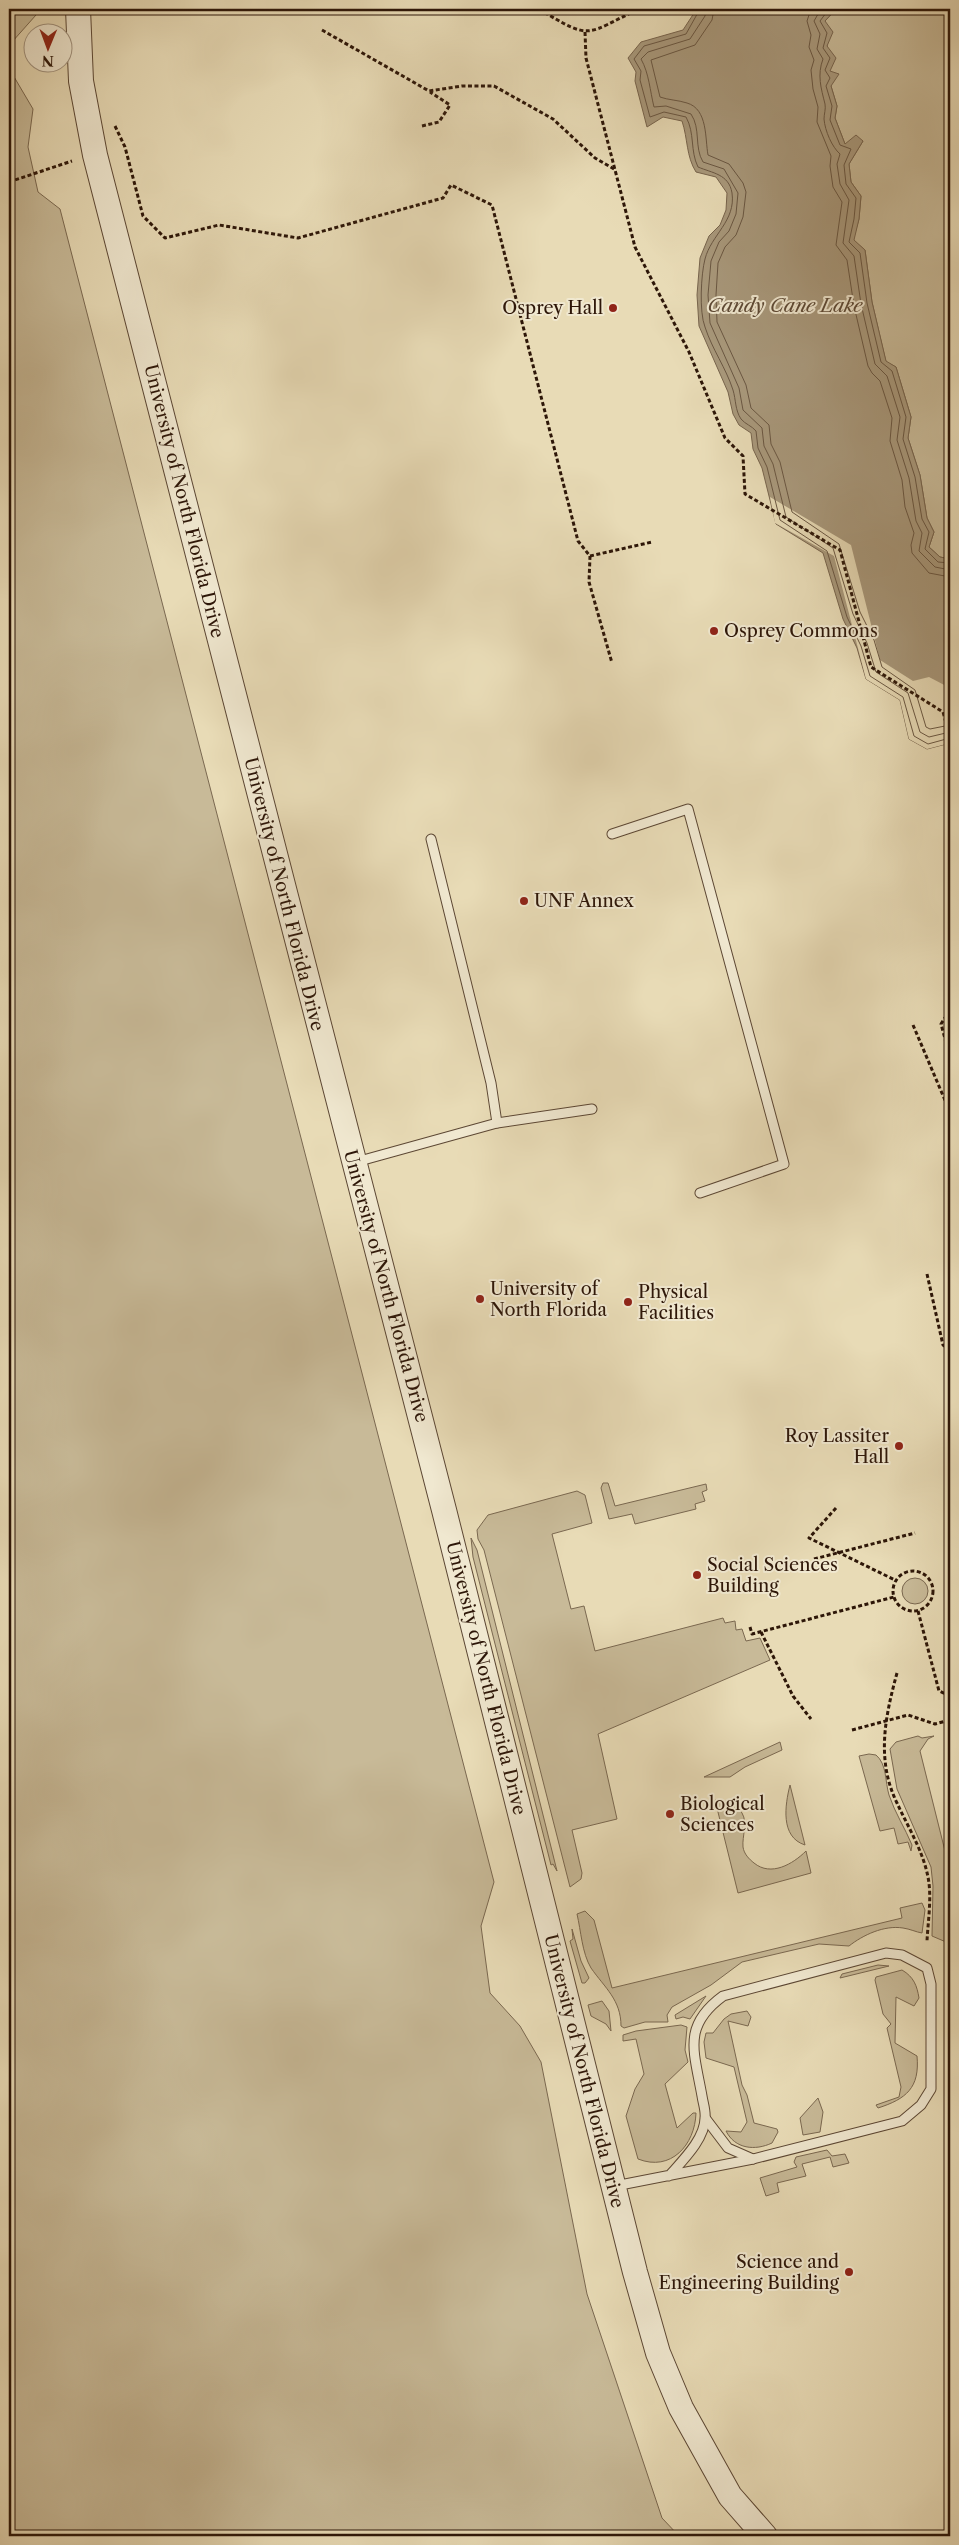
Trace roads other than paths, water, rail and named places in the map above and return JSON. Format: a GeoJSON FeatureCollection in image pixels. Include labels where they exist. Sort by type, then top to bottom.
{"type":"FeatureCollection","features":[{"type":"Feature","properties":{"kind":"street","name":"University of North Florida Drive"},"geometry":{"type":"LineString","coordinates":[[78,9],[81,81],[95,155],[444,1510],[613,2186],[658,2353],[681,2408],[730,2496],[765,2536]]}},
{"type":"Feature","properties":{"kind":"lane"},"geometry":{"type":"LineString","coordinates":[[612,834],[688,809],[784,1164],[700,1192]]}},
{"type":"Feature","properties":{"kind":"lane"},"geometry":{"type":"LineString","coordinates":[[430,839],[491,1083],[497,1123]]}},
{"type":"Feature","properties":{"kind":"lane"},"geometry":{"type":"LineString","coordinates":[[354,1163],[497,1123],[592,1109]]}},
{"type":"Feature","properties":{"kind":"lane"},"geometry":{"type":"LineString","coordinates":[[613,2186],[753,2159],[902,2121],[921,2105],[931,2089],[932,1984],[927,1968],[902,1955],[886,1953],[723,1996],[708,2008],[698,2022],[693,2038],[706,2119],[728,2148],[753,2159]]}},
{"type":"Feature","properties":{"kind":"lane"},"geometry":{"type":"LineString","coordinates":[[669,2176],[695,2146],[706,2119]]}},
{"type":"Feature","properties":{"kind":"water","name":"Candy Cane Lake"},"geometry":{"type":"Polygon","coordinates":[[[836,9],[825,21],[833,32],[827,46],[836,58],[830,71],[839,74],[831,86],[837,106],[835,118],[845,144],[856,135],[863,141],[849,164],[851,182],[861,196],[859,219],[854,240],[865,250],[872,302],[886,361],[896,367],[911,417],[908,438],[920,475],[927,518],[934,532],[929,547],[940,557],[950,559],[950,743],[927,749],[909,739],[900,700],[866,679],[857,648],[843,619],[823,553],[776,524],[762,468],[753,449],[751,433],[739,425],[733,414],[728,392],[699,326],[697,295],[700,258],[709,236],[720,225],[726,210],[727,193],[716,177],[696,172],[690,160],[682,121],[663,117],[647,127],[635,81],[636,72],[628,58],[641,42],[683,30],[696,10],[836,9]]]}},
{"type":"Feature","properties":{"kind":"place","name":"Osprey Hall"},"geometry":{"type":"Point","coordinates":[613,308]}},
{"type":"Feature","properties":{"kind":"place","name":"Osprey Commons"},"geometry":{"type":"Point","coordinates":[714,631]}},
{"type":"Feature","properties":{"kind":"place","name":"UNF Annex"},"geometry":{"type":"Point","coordinates":[524,901]}},
{"type":"Feature","properties":{"kind":"place","name":"University of North Florida"},"geometry":{"type":"Point","coordinates":[480,1299]}},
{"type":"Feature","properties":{"kind":"place","name":"Physical Facilities"},"geometry":{"type":"Point","coordinates":[628,1302]}},
{"type":"Feature","properties":{"kind":"place","name":"Roy Lassiter Hall"},"geometry":{"type":"Point","coordinates":[899,1446]}},
{"type":"Feature","properties":{"kind":"place","name":"Social Sciences Building"},"geometry":{"type":"Point","coordinates":[697,1575]}},
{"type":"Feature","properties":{"kind":"place","name":"Biological Sciences"},"geometry":{"type":"Point","coordinates":[670,1814]}},
{"type":"Feature","properties":{"kind":"place","name":"Science and Engineering Building"},"geometry":{"type":"Point","coordinates":[849,2272]}}]}
